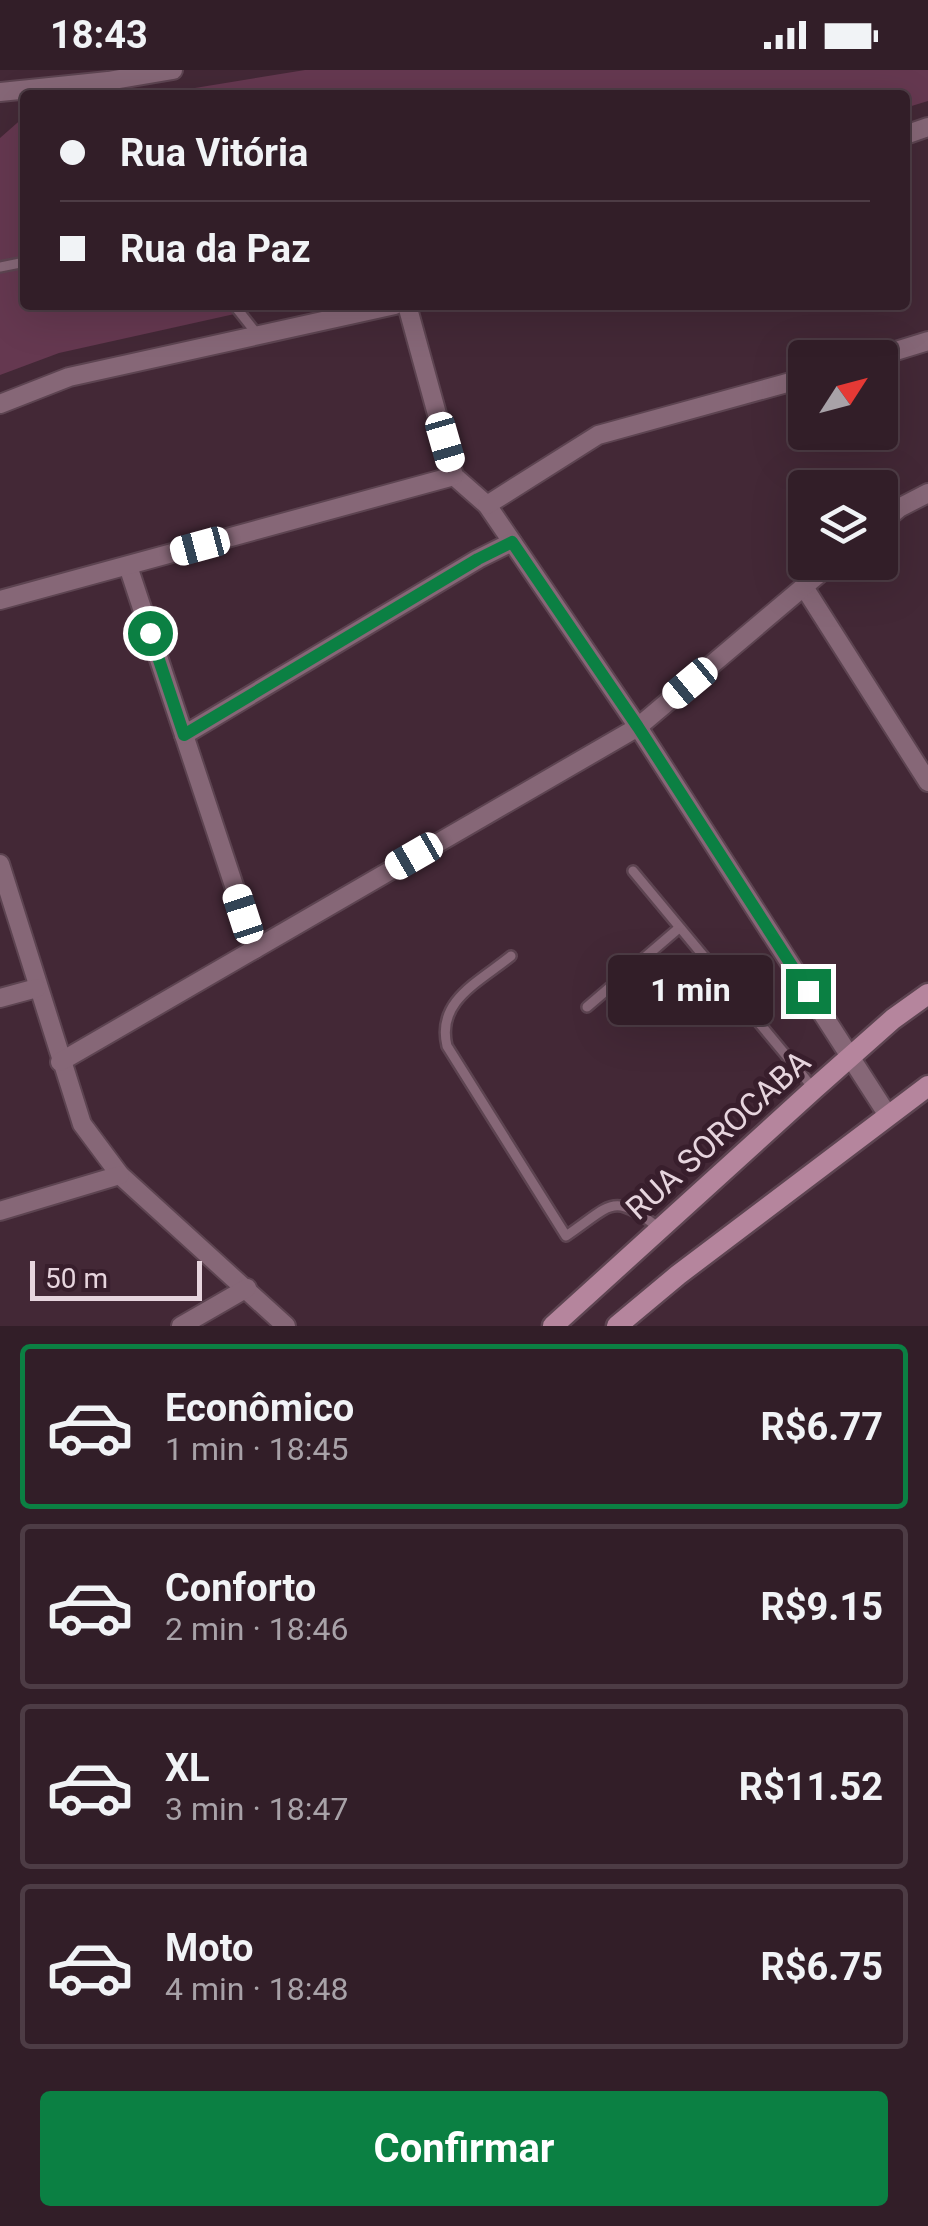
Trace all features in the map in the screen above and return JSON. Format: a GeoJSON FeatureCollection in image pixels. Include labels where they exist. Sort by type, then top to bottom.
{"type":"FeatureCollection","features":[{"type":"Feature","properties":{"kind":"main road","name":"RUA SOROCABA"},"geometry":{"type":"LineString","coordinates":[[553,1326],[850,1057],[928,994]]}},
{"type":"Feature","properties":{"kind":"main road"},"geometry":{"type":"LineString","coordinates":[[617,1326],[678,1275],[928,1086]]}},
{"type":"Feature","properties":{"kind":"street"},"geometry":{"type":"LineString","coordinates":[[55,90],[110,88],[173,70]]}},
{"type":"Feature","properties":{"kind":"street"},"geometry":{"type":"LineString","coordinates":[[0,404],[70,377],[374,310]]}},
{"type":"Feature","properties":{"kind":"street"},"geometry":{"type":"LineString","coordinates":[[408,310],[454,476],[487,505],[638,727],[887,1114]]}},
{"type":"Feature","properties":{"kind":"street"},"geometry":{"type":"LineString","coordinates":[[898,350],[928,341]]}},
{"type":"Feature","properties":{"kind":"street"},"geometry":{"type":"LineString","coordinates":[[487,505],[598,435],[788,383]]}},
{"type":"Feature","properties":{"kind":"street"},"geometry":{"type":"LineString","coordinates":[[0,600],[454,476]]}},
{"type":"Feature","properties":{"kind":"street"},"geometry":{"type":"LineString","coordinates":[[898,509],[928,494]]}},
{"type":"Feature","properties":{"kind":"street"},"geometry":{"type":"LineString","coordinates":[[184,735],[512,542]]}},
{"type":"Feature","properties":{"kind":"street"},"geometry":{"type":"LineString","coordinates":[[128,566],[255,949]]}},
{"type":"Feature","properties":{"kind":"street"},"geometry":{"type":"LineString","coordinates":[[60,1062],[638,727],[812,580]]}},
{"type":"Feature","properties":{"kind":"street"},"geometry":{"type":"LineString","coordinates":[[804,587],[928,782]]}},
{"type":"Feature","properties":{"kind":"street"},"geometry":{"type":"LineString","coordinates":[[0,864],[82,1124],[120,1175],[286,1326]]}},
{"type":"Feature","properties":{"kind":"street"},"geometry":{"type":"LineString","coordinates":[[0,998],[37,988]]}},
{"type":"Feature","properties":{"kind":"street"},"geometry":{"type":"LineString","coordinates":[[0,1211],[120,1175]]}},
{"type":"Feature","properties":{"kind":"street"},"geometry":{"type":"LineString","coordinates":[[182,1326],[247,1288]]}},
{"type":"Feature","properties":{"kind":"lane"},"geometry":{"type":"LineString","coordinates":[[238,310],[260,337]]}},
{"type":"Feature","properties":{"kind":"lane"},"geometry":{"type":"LineString","coordinates":[[633,870],[814,1089]]}},
{"type":"Feature","properties":{"kind":"lane"},"geometry":{"type":"LineString","coordinates":[[587,1006],[680,928]]}},
{"type":"Feature","properties":{"kind":"lane"},"geometry":{"type":"LineString","coordinates":[[511,956],[451,1005],[442,1026],[446,1046],[566,1236],[616,1204],[629,1206],[659,1228]]}},
{"type":"Feature","properties":{"kind":"shaded area"},"geometry":{"type":"Polygon","coordinates":[[[305,70],[928,70],[928,101],[910,106],[910,90],[183,90],[305,70]]]}},
{"type":"Feature","properties":{"kind":"shaded area"},"geometry":{"type":"Polygon","coordinates":[[[20,120],[20,310],[252,310],[59,353],[0,375],[0,138],[20,120]]]}},
{"type":"Feature","properties":{"kind":"route"},"geometry":{"type":"LineString","coordinates":[[150,633],[184,735],[512,542],[638,727],[808,991]]}}]}
